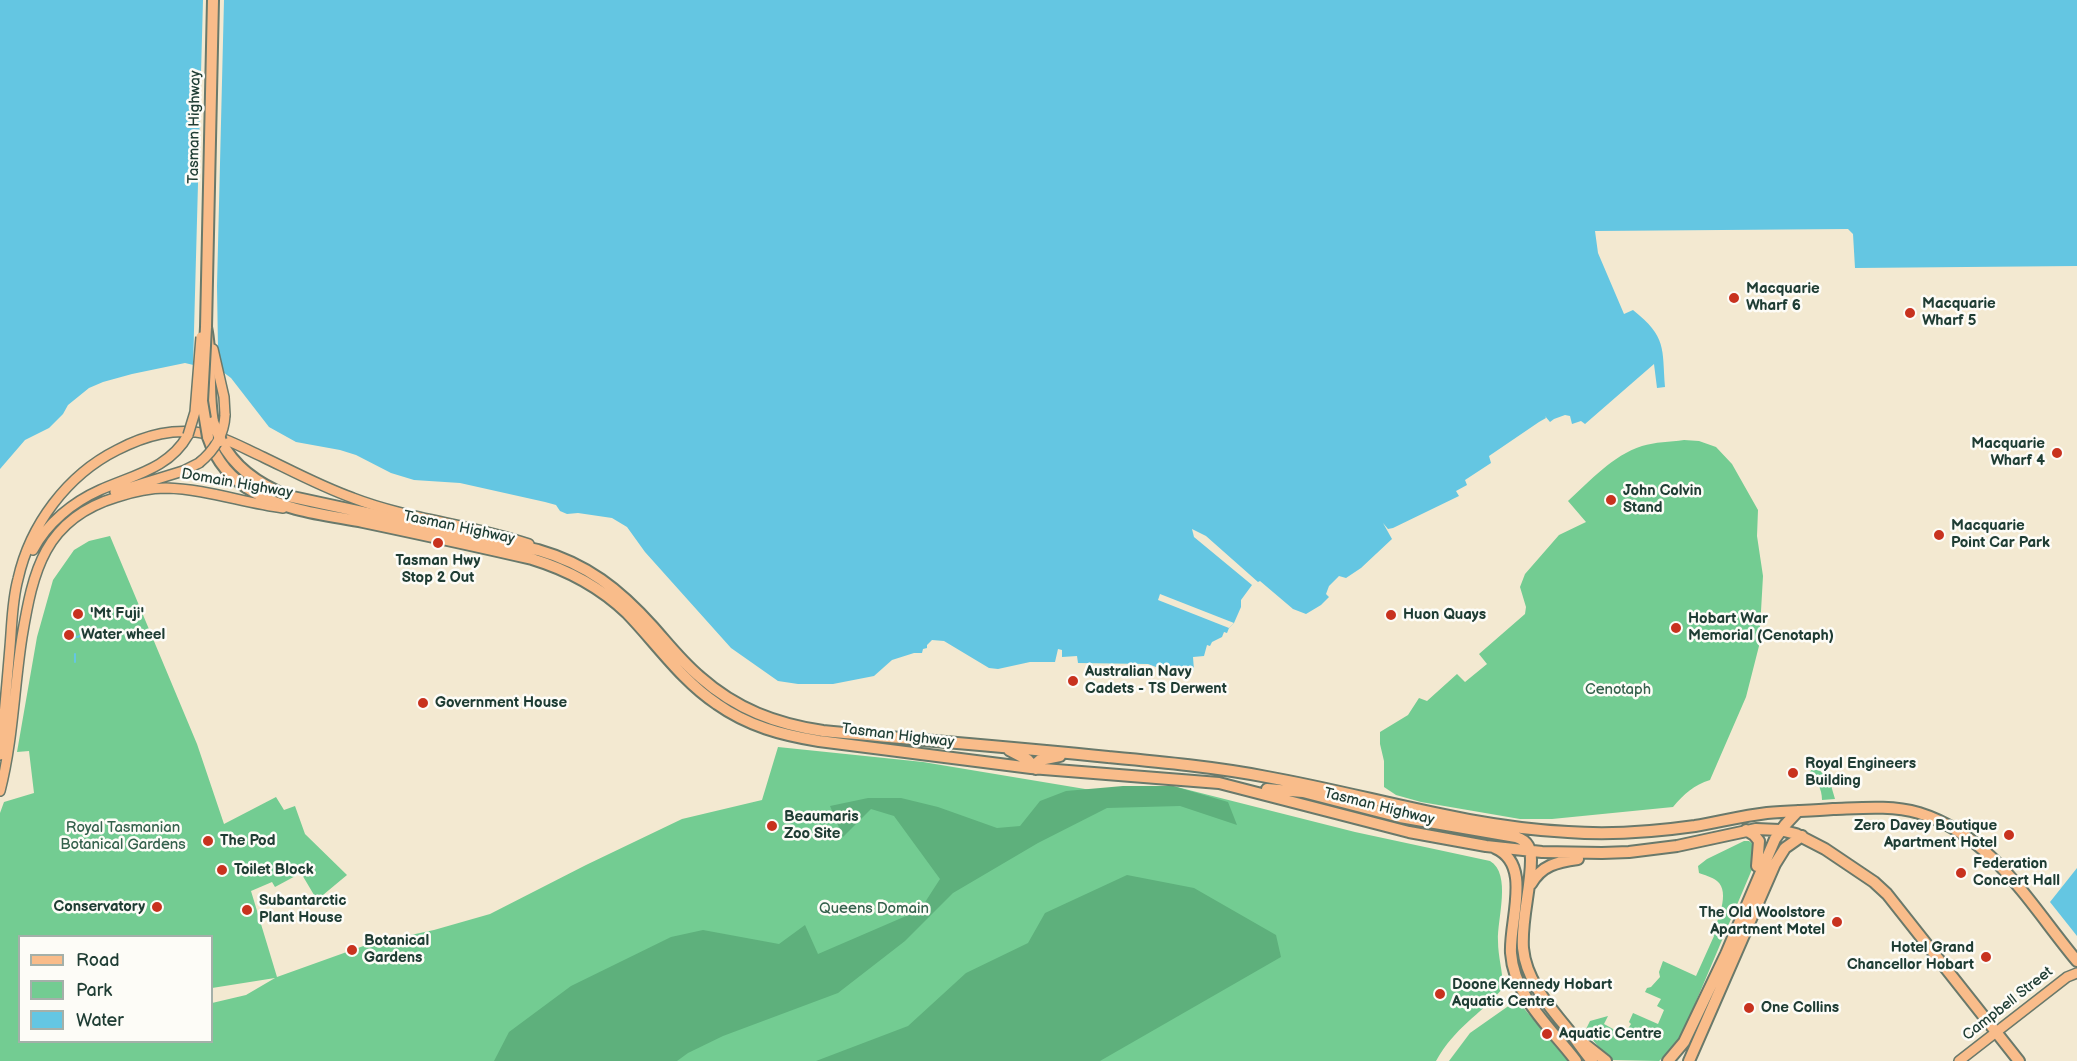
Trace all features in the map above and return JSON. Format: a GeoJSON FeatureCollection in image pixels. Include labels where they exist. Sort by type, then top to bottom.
{"type":"FeatureCollection","features":[{"type":"Feature","properties":{"kind":"highway","name":"Tasman Highway"},"geometry":{"type":"LineString","coordinates":[[213,0],[206,327],[202,401],[208,437],[220,462],[240,483],[272,500],[309,511],[523,557],[568,571],[598,590],[627,614],[678,671],[703,694],[730,713],[764,729],[810,740],[1033,767],[1188,779],[1233,786],[1409,832],[1486,846],[1531,851],[1602,854],[1677,846],[1746,830],[1766,828],[1802,836],[1845,862],[1887,894],[2019,1061]]}},
{"type":"Feature","properties":{"kind":"highway","name":"Tasman Highway"},"geometry":{"type":"LineString","coordinates":[[206,327],[209,340],[210,405],[213,422],[221,441],[247,474],[265,486],[288,496],[550,553],[591,571],[635,607],[698,676],[748,711],[804,728],[1066,752],[1224,770],[1301,786]]}},
{"type":"Feature","properties":{"kind":"highway"},"geometry":{"type":"LineString","coordinates":[[1004,747],[1033,767],[1040,760],[1056,758],[1066,752]]}},
{"type":"Feature","properties":{"kind":"highway"},"geometry":{"type":"LineString","coordinates":[[1233,786],[1301,786],[1410,819],[1516,837],[1527,843],[1531,851],[1523,948],[1526,964],[1538,989],[1592,1061]]}},
{"type":"Feature","properties":{"kind":"highway","name":"Tasman Highway"},"geometry":{"type":"LineString","coordinates":[[1329,794],[1497,825],[1576,833],[1669,829],[1753,815],[1798,811],[1868,807],[1898,808],[1923,814],[1946,825],[1982,848],[2004,868],[2077,961]]}},
{"type":"Feature","properties":{"kind":"highway"},"geometry":{"type":"LineString","coordinates":[[1668,1061],[1687,1035],[1726,954],[1768,852],[1780,830],[1798,811]]}},
{"type":"Feature","properties":{"kind":"highway"},"geometry":{"type":"LineString","coordinates":[[1746,830],[1756,837],[1760,844],[1751,892]]}},
{"type":"Feature","properties":{"kind":"highway"},"geometry":{"type":"LineString","coordinates":[[1689,1061],[1778,858],[1790,843],[1802,836]]}},
{"type":"Feature","properties":{"kind":"highway"},"geometry":{"type":"LineString","coordinates":[[1486,846],[1504,853],[1511,860],[1515,870],[1516,888],[1511,948],[1517,980],[1527,999],[1576,1061]]}},
{"type":"Feature","properties":{"kind":"highway"},"geometry":{"type":"LineString","coordinates":[[1529,888],[1535,877],[1551,864],[1602,854]]}},
{"type":"Feature","properties":{"kind":"highway"},"geometry":{"type":"LineString","coordinates":[[1574,1038],[1606,1061]]}},
{"type":"Feature","properties":{"kind":"main road","name":"Domain Highway"},"geometry":{"type":"LineString","coordinates":[[10,645],[25,569],[35,546],[49,528],[68,509],[90,495],[160,465],[173,455],[187,437],[194,418],[201,335],[206,327]]}},
{"type":"Feature","properties":{"kind":"main road","name":"Domain Highway"},"geometry":{"type":"LineString","coordinates":[[18,663],[21,618],[28,582],[42,548],[60,525],[85,505],[102,496],[183,471],[199,463],[219,440],[224,427],[224,397],[211,338],[206,327]]}},
{"type":"Feature","properties":{"kind":"main road","name":"Domain Highway"},"geometry":{"type":"LineString","coordinates":[[0,755],[13,608],[21,567],[35,533],[50,508],[78,477],[109,454],[138,440],[163,432],[187,431],[219,437],[323,486],[363,502],[412,516],[505,536],[550,553]]}},
{"type":"Feature","properties":{"kind":"main road","name":"Domain Highway"},"geometry":{"type":"LineString","coordinates":[[0,790],[6,765],[29,595],[38,565],[62,529],[91,507],[123,495],[166,488],[197,490],[268,506],[309,511]]}},
{"type":"Feature","properties":{"kind":"main road","name":"Campbell Street"},"geometry":{"type":"LineString","coordinates":[[1959,1061],[2067,977],[2077,973]]}},
{"type":"Feature","properties":{"kind":"green space","name":"Cenotaph"},"geometry":{"type":"Polygon","coordinates":[[[1684,440],[1699,441],[1716,447],[1732,464],[1758,510],[1757,536],[1763,576],[1759,646],[1746,697],[1710,780],[1690,790],[1673,807],[1552,819],[1520,819],[1421,802],[1396,795],[1384,787],[1384,761],[1380,732],[1408,715],[1419,698],[1427,701],[1457,674],[1465,682],[1487,664],[1479,654],[1525,614],[1526,607],[1520,587],[1525,574],[1559,535],[1586,522],[1568,501],[1602,469],[1631,450],[1652,444],[1684,440]]]}},
{"type":"Feature","properties":{"kind":"green space","name":"Queens Domain"},"geometry":{"type":"Polygon","coordinates":[[[110,536],[197,744],[224,824],[276,797],[284,810],[295,806],[305,834],[347,875],[317,900],[301,873],[275,887],[272,882],[251,891],[277,977],[369,944],[434,930],[490,914],[682,819],[762,800],[778,747],[923,762],[1097,791],[1173,786],[1355,832],[1490,861],[1497,867],[1502,886],[1498,941],[1503,988],[1459,1030],[1436,1061],[0,1061],[0,813],[4,802],[34,793],[29,751],[17,752],[37,637],[53,580],[74,550],[89,541],[110,536]]]}},
{"type":"Feature","properties":{"kind":"green space"},"geometry":{"type":"Polygon","coordinates":[[[1816,766],[1830,782],[1835,799],[1822,800],[1818,785],[1806,775],[1816,766]]]}},
{"type":"Feature","properties":{"kind":"green space"},"geometry":{"type":"Polygon","coordinates":[[[1123,786],[1173,786],[1228,802],[1237,825],[1180,806],[1107,808],[1038,843],[953,893],[905,941],[838,993],[723,1036],[677,1061],[494,1061],[509,1032],[571,986],[671,937],[703,930],[779,944],[805,925],[818,954],[920,910],[940,879],[894,816],[871,809],[843,837],[830,806],[868,798],[901,798],[938,807],[997,828],[1020,826],[1040,801],[1066,791],[1123,786]]]}},
{"type":"Feature","properties":{"kind":"green space"},"geometry":{"type":"Polygon","coordinates":[[[1744,841],[1749,841],[1754,845],[1753,867],[1678,1044],[1659,1061],[1610,1060],[1585,1031],[1590,1021],[1608,1016],[1604,1024],[1624,1035],[1631,1024],[1629,1022],[1633,1013],[1658,1024],[1664,1010],[1657,1006],[1661,999],[1645,992],[1647,988],[1651,987],[1660,977],[1659,972],[1663,961],[1696,976],[1714,936],[1712,935],[1722,907],[1721,886],[1717,881],[1699,873],[1698,866],[1707,859],[1744,841]]]}},
{"type":"Feature","properties":{"kind":"green space"},"geometry":{"type":"Polygon","coordinates":[[[1127,875],[1194,888],[1276,935],[1281,957],[1100,1061],[816,1061],[908,1026],[966,973],[1028,943],[1045,913],[1127,875]]]}},
{"type":"Feature","properties":{"kind":"green space"},"geometry":{"type":"Polygon","coordinates":[[[1517,1000],[1568,1061],[1449,1061],[1470,1033],[1517,1000]]]}},
{"type":"Feature","properties":{"kind":"water"},"geometry":{"type":"Polygon","coordinates":[[[0,0],[2077,0],[2077,266],[1855,268],[1853,234],[1848,229],[1595,231],[1598,253],[1624,314],[1633,310],[1652,328],[1661,344],[1665,387],[1657,388],[1654,364],[1585,424],[1581,421],[1572,424],[1570,416],[1565,415],[1550,422],[1545,416],[1546,418],[1489,456],[1491,463],[1465,480],[1467,485],[1456,491],[1459,496],[1393,528],[1388,529],[1383,523],[1392,539],[1361,568],[1346,578],[1339,576],[1329,586],[1326,594],[1329,597],[1306,614],[1293,609],[1260,581],[1258,582],[1206,536],[1192,529],[1194,537],[1252,585],[1241,600],[1241,607],[1227,633],[1224,632],[1222,637],[1212,642],[1210,646],[1207,645],[1204,656],[1193,657],[1194,670],[1187,676],[1180,676],[1148,664],[1078,663],[1077,656],[1062,657],[1062,650],[1058,649],[1055,662],[1030,662],[998,669],[989,668],[944,641],[932,640],[922,653],[914,653],[892,660],[874,676],[833,684],[798,684],[778,681],[731,648],[645,552],[627,527],[612,518],[578,513],[567,514],[560,511],[556,505],[460,483],[414,480],[391,473],[356,455],[296,442],[269,427],[231,378],[223,372],[185,363],[132,374],[89,388],[68,405],[63,414],[49,428],[25,440],[0,469],[0,0]]]}},
{"type":"Feature","properties":{"kind":"water"},"geometry":{"type":"Polygon","coordinates":[[[2077,868],[2077,936],[2050,902],[2077,868]]]}},
{"type":"Feature","properties":{"kind":"pier"},"geometry":{"type":"Polygon","coordinates":[[[203,0],[224,0],[217,286],[218,350],[214,373],[193,367],[203,0]]]}},
{"type":"Feature","properties":{"kind":"pier"},"geometry":{"type":"Polygon","coordinates":[[[1160,594],[1234,623],[1229,628],[1158,600],[1160,594]]]}},
{"type":"Feature","properties":{"kind":"waterway"},"geometry":{"type":"LineString","coordinates":[[70,638],[78,637],[82,634],[82,630]]}},
{"type":"Feature","properties":{"kind":"waterway"},"geometry":{"type":"LineString","coordinates":[[75,654],[75,662]]}},
{"type":"Feature","properties":{"kind":"place","name":"Macquarie Wharf 6"},"geometry":{"type":"Point","coordinates":[1734,298]}},
{"type":"Feature","properties":{"kind":"place","name":"Macquarie Wharf 5"},"geometry":{"type":"Point","coordinates":[1910,313]}},
{"type":"Feature","properties":{"kind":"place","name":"Macquarie Wharf 4"},"geometry":{"type":"Point","coordinates":[2057,453]}},
{"type":"Feature","properties":{"kind":"place","name":"John Colvin Stand"},"geometry":{"type":"Point","coordinates":[1611,500]}},
{"type":"Feature","properties":{"kind":"place","name":"Macquarie Point Car Park"},"geometry":{"type":"Point","coordinates":[1939,535]}},
{"type":"Feature","properties":{"kind":"place","name":"Tasman Hwy Stop 2 Out"},"geometry":{"type":"Point","coordinates":[438,543]}},
{"type":"Feature","properties":{"kind":"place","name":"'Mt Fuji'"},"geometry":{"type":"Point","coordinates":[78,614]}},
{"type":"Feature","properties":{"kind":"place","name":"Huon Quays"},"geometry":{"type":"Point","coordinates":[1391,615]}},
{"type":"Feature","properties":{"kind":"place","name":"Hobart War Memorial (Cenotaph)"},"geometry":{"type":"Point","coordinates":[1676,628]}},
{"type":"Feature","properties":{"kind":"place","name":"Water wheel"},"geometry":{"type":"Point","coordinates":[69,635]}},
{"type":"Feature","properties":{"kind":"place","name":"Australian Navy Cadets - TS Derwent"},"geometry":{"type":"Point","coordinates":[1073,681]}},
{"type":"Feature","properties":{"kind":"place","name":"Government House"},"geometry":{"type":"Point","coordinates":[423,703]}},
{"type":"Feature","properties":{"kind":"place","name":"Royal Engineers Building"},"geometry":{"type":"Point","coordinates":[1793,773]}},
{"type":"Feature","properties":{"kind":"place","name":"Beaumaris Zoo Site"},"geometry":{"type":"Point","coordinates":[772,826]}},
{"type":"Feature","properties":{"kind":"place","name":"Zero Davey Boutique Apartment Hotel"},"geometry":{"type":"Point","coordinates":[2009,835]}},
{"type":"Feature","properties":{"kind":"place","name":"The Pod"},"geometry":{"type":"Point","coordinates":[208,841]}},
{"type":"Feature","properties":{"kind":"place","name":"Toilet Block"},"geometry":{"type":"Point","coordinates":[222,870]}},
{"type":"Feature","properties":{"kind":"place","name":"Federation Concert Hall"},"geometry":{"type":"Point","coordinates":[1961,873]}},
{"type":"Feature","properties":{"kind":"place","name":"Conservatory"},"geometry":{"type":"Point","coordinates":[157,907]}},
{"type":"Feature","properties":{"kind":"place","name":"Subantarctic Plant House"},"geometry":{"type":"Point","coordinates":[247,910]}},
{"type":"Feature","properties":{"kind":"place","name":"The Old Woolstore Apartment Motel"},"geometry":{"type":"Point","coordinates":[1837,922]}},
{"type":"Feature","properties":{"kind":"place","name":"Botanical Gardens"},"geometry":{"type":"Point","coordinates":[352,950]}},
{"type":"Feature","properties":{"kind":"place","name":"Hotel Grand Chancellor Hobart"},"geometry":{"type":"Point","coordinates":[1986,957]}},
{"type":"Feature","properties":{"kind":"place","name":"Doone Kennedy Hobart Aquatic Centre"},"geometry":{"type":"Point","coordinates":[1440,994]}},
{"type":"Feature","properties":{"kind":"place","name":"One Collins"},"geometry":{"type":"Point","coordinates":[1749,1008]}},
{"type":"Feature","properties":{"kind":"place","name":"Aquatic Centre"},"geometry":{"type":"Point","coordinates":[1547,1034]}},
{"type":"Feature","properties":{"kind":"park label","name":"Royal Tasmanian Botanical Gardens"},"geometry":{"type":"Point","coordinates":[123,836]}}]}
